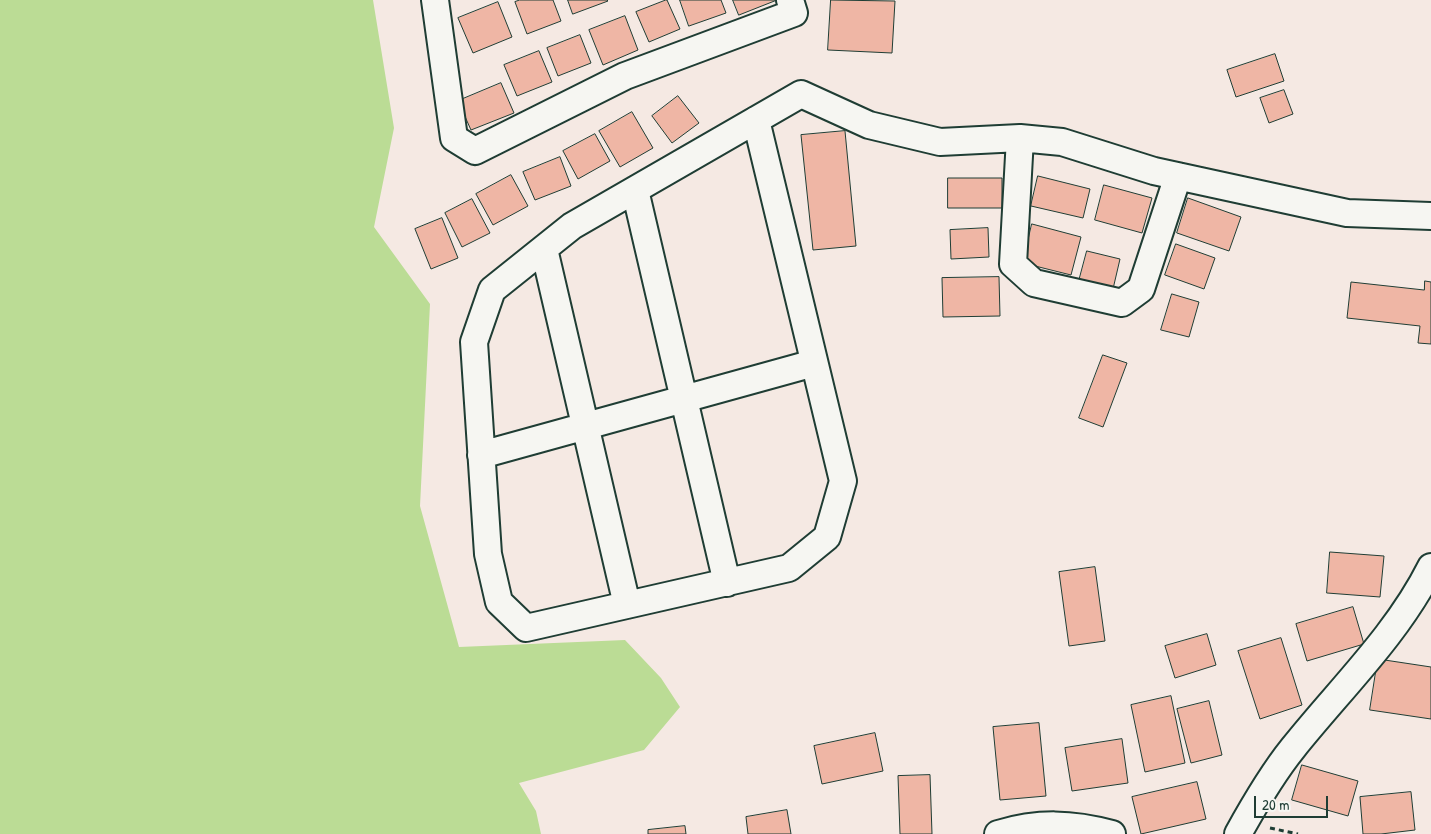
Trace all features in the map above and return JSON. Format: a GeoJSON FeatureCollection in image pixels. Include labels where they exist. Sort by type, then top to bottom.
{"type":"FeatureCollection","features":[{"type":"Feature","properties":{"kind":"street"},"geometry":{"type":"LineString","coordinates":[[435,0],[454,138],[475,150],[625,76],[794,13],[790,0]]}},
{"type":"Feature","properties":{"kind":"street"},"geometry":{"type":"LineString","coordinates":[[756,120],[842,481],[826,537],[788,568],[526,628],[499,602],[488,554],[474,342],[492,290],[572,226],[801,94],[869,125],[940,142],[1020,138],[1062,142],[1154,171],[1347,213],[1431,216]]}},
{"type":"Feature","properties":{"kind":"street"},"geometry":{"type":"LineString","coordinates":[[1020,138],[1013,264],[1034,283],[1122,303],[1141,289],[1178,176]]}},
{"type":"Feature","properties":{"kind":"street"},"geometry":{"type":"LineString","coordinates":[[635,190],[726,582]]}},
{"type":"Feature","properties":{"kind":"street"},"geometry":{"type":"LineString","coordinates":[[544,248],[627,605]]}},
{"type":"Feature","properties":{"kind":"street"},"geometry":{"type":"LineString","coordinates":[[481,455],[814,363]]}},
{"type":"Feature","properties":{"kind":"street"},"geometry":{"type":"LineString","coordinates":[[1238,834],[1292,750],[1386,637],[1420,590],[1431,567]]}},
{"type":"Feature","properties":{"kind":"street"},"geometry":{"type":"LineString","coordinates":[[998,834],[1019,828],[1058,824],[1112,834]]}},
{"type":"Feature","properties":{"kind":"green space"},"geometry":{"type":"Polygon","coordinates":[[[0,0],[373,0],[394,128],[374,227],[430,304],[420,506],[459,647],[625,640],[661,678],[680,707],[644,750],[519,783],[536,811],[541,834],[0,834],[0,0]]]}},
{"type":"Feature","properties":{"kind":"building"},"geometry":{"type":"Polygon","coordinates":[[[520,0],[553,0],[561,21],[527,34],[515,2],[520,0]]]}},
{"type":"Feature","properties":{"kind":"building"},"geometry":{"type":"Polygon","coordinates":[[[568,0],[607,0],[608,1],[573,14],[568,0]]]}},
{"type":"Feature","properties":{"kind":"building"},"geometry":{"type":"Polygon","coordinates":[[[667,0],[680,29],[649,42],[636,12],[667,0]]]}},
{"type":"Feature","properties":{"kind":"building"},"geometry":{"type":"Polygon","coordinates":[[[680,0],[721,0],[726,13],[689,26],[680,0]]]}},
{"type":"Feature","properties":{"kind":"building"},"geometry":{"type":"Polygon","coordinates":[[[733,0],[777,0],[739,15],[733,0]]]}},
{"type":"Feature","properties":{"kind":"building"},"geometry":{"type":"Polygon","coordinates":[[[831,0],[895,1],[892,53],[828,50],[831,0]]]}},
{"type":"Feature","properties":{"kind":"building"},"geometry":{"type":"Polygon","coordinates":[[[498,2],[512,37],[473,53],[458,18],[498,2]]]}},
{"type":"Feature","properties":{"kind":"building"},"geometry":{"type":"Polygon","coordinates":[[[625,16],[638,50],[603,65],[589,30],[625,16]]]}},
{"type":"Feature","properties":{"kind":"building"},"geometry":{"type":"Polygon","coordinates":[[[580,35],[591,63],[558,76],[547,48],[580,35]]]}},
{"type":"Feature","properties":{"kind":"building"},"geometry":{"type":"Polygon","coordinates":[[[539,51],[552,82],[517,96],[504,65],[539,51]]]}},
{"type":"Feature","properties":{"kind":"building"},"geometry":{"type":"Polygon","coordinates":[[[1275,54],[1284,81],[1236,97],[1227,70],[1275,54]]]}},
{"type":"Feature","properties":{"kind":"building"},"geometry":{"type":"Polygon","coordinates":[[[501,83],[514,113],[471,130],[458,101],[501,83]]]}},
{"type":"Feature","properties":{"kind":"building"},"geometry":{"type":"Polygon","coordinates":[[[1284,90],[1293,114],[1269,123],[1260,98],[1284,90]]]}},
{"type":"Feature","properties":{"kind":"building"},"geometry":{"type":"Polygon","coordinates":[[[678,96],[699,123],[672,143],[652,116],[678,96]]]}},
{"type":"Feature","properties":{"kind":"building"},"geometry":{"type":"Polygon","coordinates":[[[632,112],[653,148],[620,167],[599,131],[632,112]]]}},
{"type":"Feature","properties":{"kind":"building"},"geometry":{"type":"Polygon","coordinates":[[[845,131],[856,246],[813,250],[801,135],[845,131]]]}},
{"type":"Feature","properties":{"kind":"building"},"geometry":{"type":"Polygon","coordinates":[[[595,134],[610,161],[578,179],[563,151],[595,134]]]}},
{"type":"Feature","properties":{"kind":"building"},"geometry":{"type":"Polygon","coordinates":[[[560,157],[571,186],[535,200],[523,172],[560,157]]]}},
{"type":"Feature","properties":{"kind":"building"},"geometry":{"type":"Polygon","coordinates":[[[511,175],[528,206],[493,225],[476,194],[511,175]]]}},
{"type":"Feature","properties":{"kind":"building"},"geometry":{"type":"Polygon","coordinates":[[[1038,176],[1090,189],[1083,218],[1031,206],[1038,176]]]}},
{"type":"Feature","properties":{"kind":"building"},"geometry":{"type":"Polygon","coordinates":[[[948,178],[1002,178],[1002,208],[948,208],[948,178]]]}},
{"type":"Feature","properties":{"kind":"building"},"geometry":{"type":"Polygon","coordinates":[[[1104,185],[1152,198],[1142,233],[1095,220],[1104,185]]]}},
{"type":"Feature","properties":{"kind":"building"},"geometry":{"type":"Polygon","coordinates":[[[1188,198],[1241,217],[1229,251],[1177,233],[1188,198]]]}},
{"type":"Feature","properties":{"kind":"building"},"geometry":{"type":"Polygon","coordinates":[[[472,199],[490,233],[462,247],[445,213],[472,199]]]}},
{"type":"Feature","properties":{"kind":"building"},"geometry":{"type":"Polygon","coordinates":[[[442,218],[458,258],[431,269],[415,229],[442,218]]]}},
{"type":"Feature","properties":{"kind":"building"},"geometry":{"type":"Polygon","coordinates":[[[1032,224],[1081,237],[1071,275],[1023,263],[1032,224]]]}},
{"type":"Feature","properties":{"kind":"building"},"geometry":{"type":"Polygon","coordinates":[[[988,228],[989,257],[951,259],[950,230],[988,228]]]}},
{"type":"Feature","properties":{"kind":"building"},"geometry":{"type":"Polygon","coordinates":[[[1176,244],[1215,258],[1204,289],[1165,275],[1176,244]]]}},
{"type":"Feature","properties":{"kind":"building"},"geometry":{"type":"Polygon","coordinates":[[[1087,251],[1120,259],[1113,289],[1079,281],[1087,251]]]}},
{"type":"Feature","properties":{"kind":"building"},"geometry":{"type":"Polygon","coordinates":[[[999,277],[1000,316],[943,317],[942,278],[999,277]]]}},
{"type":"Feature","properties":{"kind":"building"},"geometry":{"type":"Polygon","coordinates":[[[1425,281],[1431,282],[1431,344],[1418,343],[1420,326],[1347,318],[1351,282],[1424,290],[1425,281]]]}},
{"type":"Feature","properties":{"kind":"building"},"geometry":{"type":"Polygon","coordinates":[[[1172,294],[1199,302],[1189,337],[1161,330],[1172,294]]]}},
{"type":"Feature","properties":{"kind":"building"},"geometry":{"type":"Polygon","coordinates":[[[1103,355],[1127,363],[1103,427],[1079,418],[1103,355]]]}},
{"type":"Feature","properties":{"kind":"building"},"geometry":{"type":"Polygon","coordinates":[[[1330,552],[1384,556],[1380,597],[1327,593],[1330,552]]]}},
{"type":"Feature","properties":{"kind":"building"},"geometry":{"type":"Polygon","coordinates":[[[1095,567],[1105,641],[1069,646],[1059,572],[1095,567]]]}},
{"type":"Feature","properties":{"kind":"building"},"geometry":{"type":"Polygon","coordinates":[[[1353,607],[1364,644],[1307,661],[1296,624],[1353,607]]]}},
{"type":"Feature","properties":{"kind":"building"},"geometry":{"type":"Polygon","coordinates":[[[1207,634],[1216,665],[1175,678],[1165,646],[1207,634]]]}},
{"type":"Feature","properties":{"kind":"building"},"geometry":{"type":"Polygon","coordinates":[[[1281,638],[1302,705],[1260,719],[1238,651],[1281,638]]]}},
{"type":"Feature","properties":{"kind":"building"},"geometry":{"type":"Polygon","coordinates":[[[1378,659],[1431,667],[1431,719],[1370,710],[1378,659]]]}},
{"type":"Feature","properties":{"kind":"building"},"geometry":{"type":"Polygon","coordinates":[[[1171,696],[1185,763],[1145,772],[1131,705],[1171,696]]]}},
{"type":"Feature","properties":{"kind":"building"},"geometry":{"type":"Polygon","coordinates":[[[1209,701],[1222,755],[1191,763],[1177,709],[1209,701]]]}},
{"type":"Feature","properties":{"kind":"building"},"geometry":{"type":"Polygon","coordinates":[[[1039,723],[1046,796],[1000,800],[993,727],[1039,723]]]}},
{"type":"Feature","properties":{"kind":"building"},"geometry":{"type":"Polygon","coordinates":[[[875,733],[883,771],[822,784],[814,746],[875,733]]]}},
{"type":"Feature","properties":{"kind":"building"},"geometry":{"type":"Polygon","coordinates":[[[1122,739],[1128,783],[1072,791],[1065,748],[1122,739]]]}},
{"type":"Feature","properties":{"kind":"building"},"geometry":{"type":"Polygon","coordinates":[[[1302,765],[1358,781],[1348,816],[1292,800],[1302,765]]]}},
{"type":"Feature","properties":{"kind":"building"},"geometry":{"type":"Polygon","coordinates":[[[930,775],[932,834],[900,834],[898,776],[930,775]]]}},
{"type":"Feature","properties":{"kind":"building"},"geometry":{"type":"Polygon","coordinates":[[[1197,782],[1206,819],[1141,834],[1132,797],[1197,782]]]}},
{"type":"Feature","properties":{"kind":"building"},"geometry":{"type":"Polygon","coordinates":[[[1411,792],[1415,830],[1363,834],[1360,797],[1411,792]]]}},
{"type":"Feature","properties":{"kind":"building"},"geometry":{"type":"Polygon","coordinates":[[[787,810],[791,834],[748,834],[746,817],[787,810]]]}},
{"type":"Feature","properties":{"kind":"building"},"geometry":{"type":"Polygon","coordinates":[[[685,826],[686,834],[648,834],[648,830],[685,826]]]}}]}
